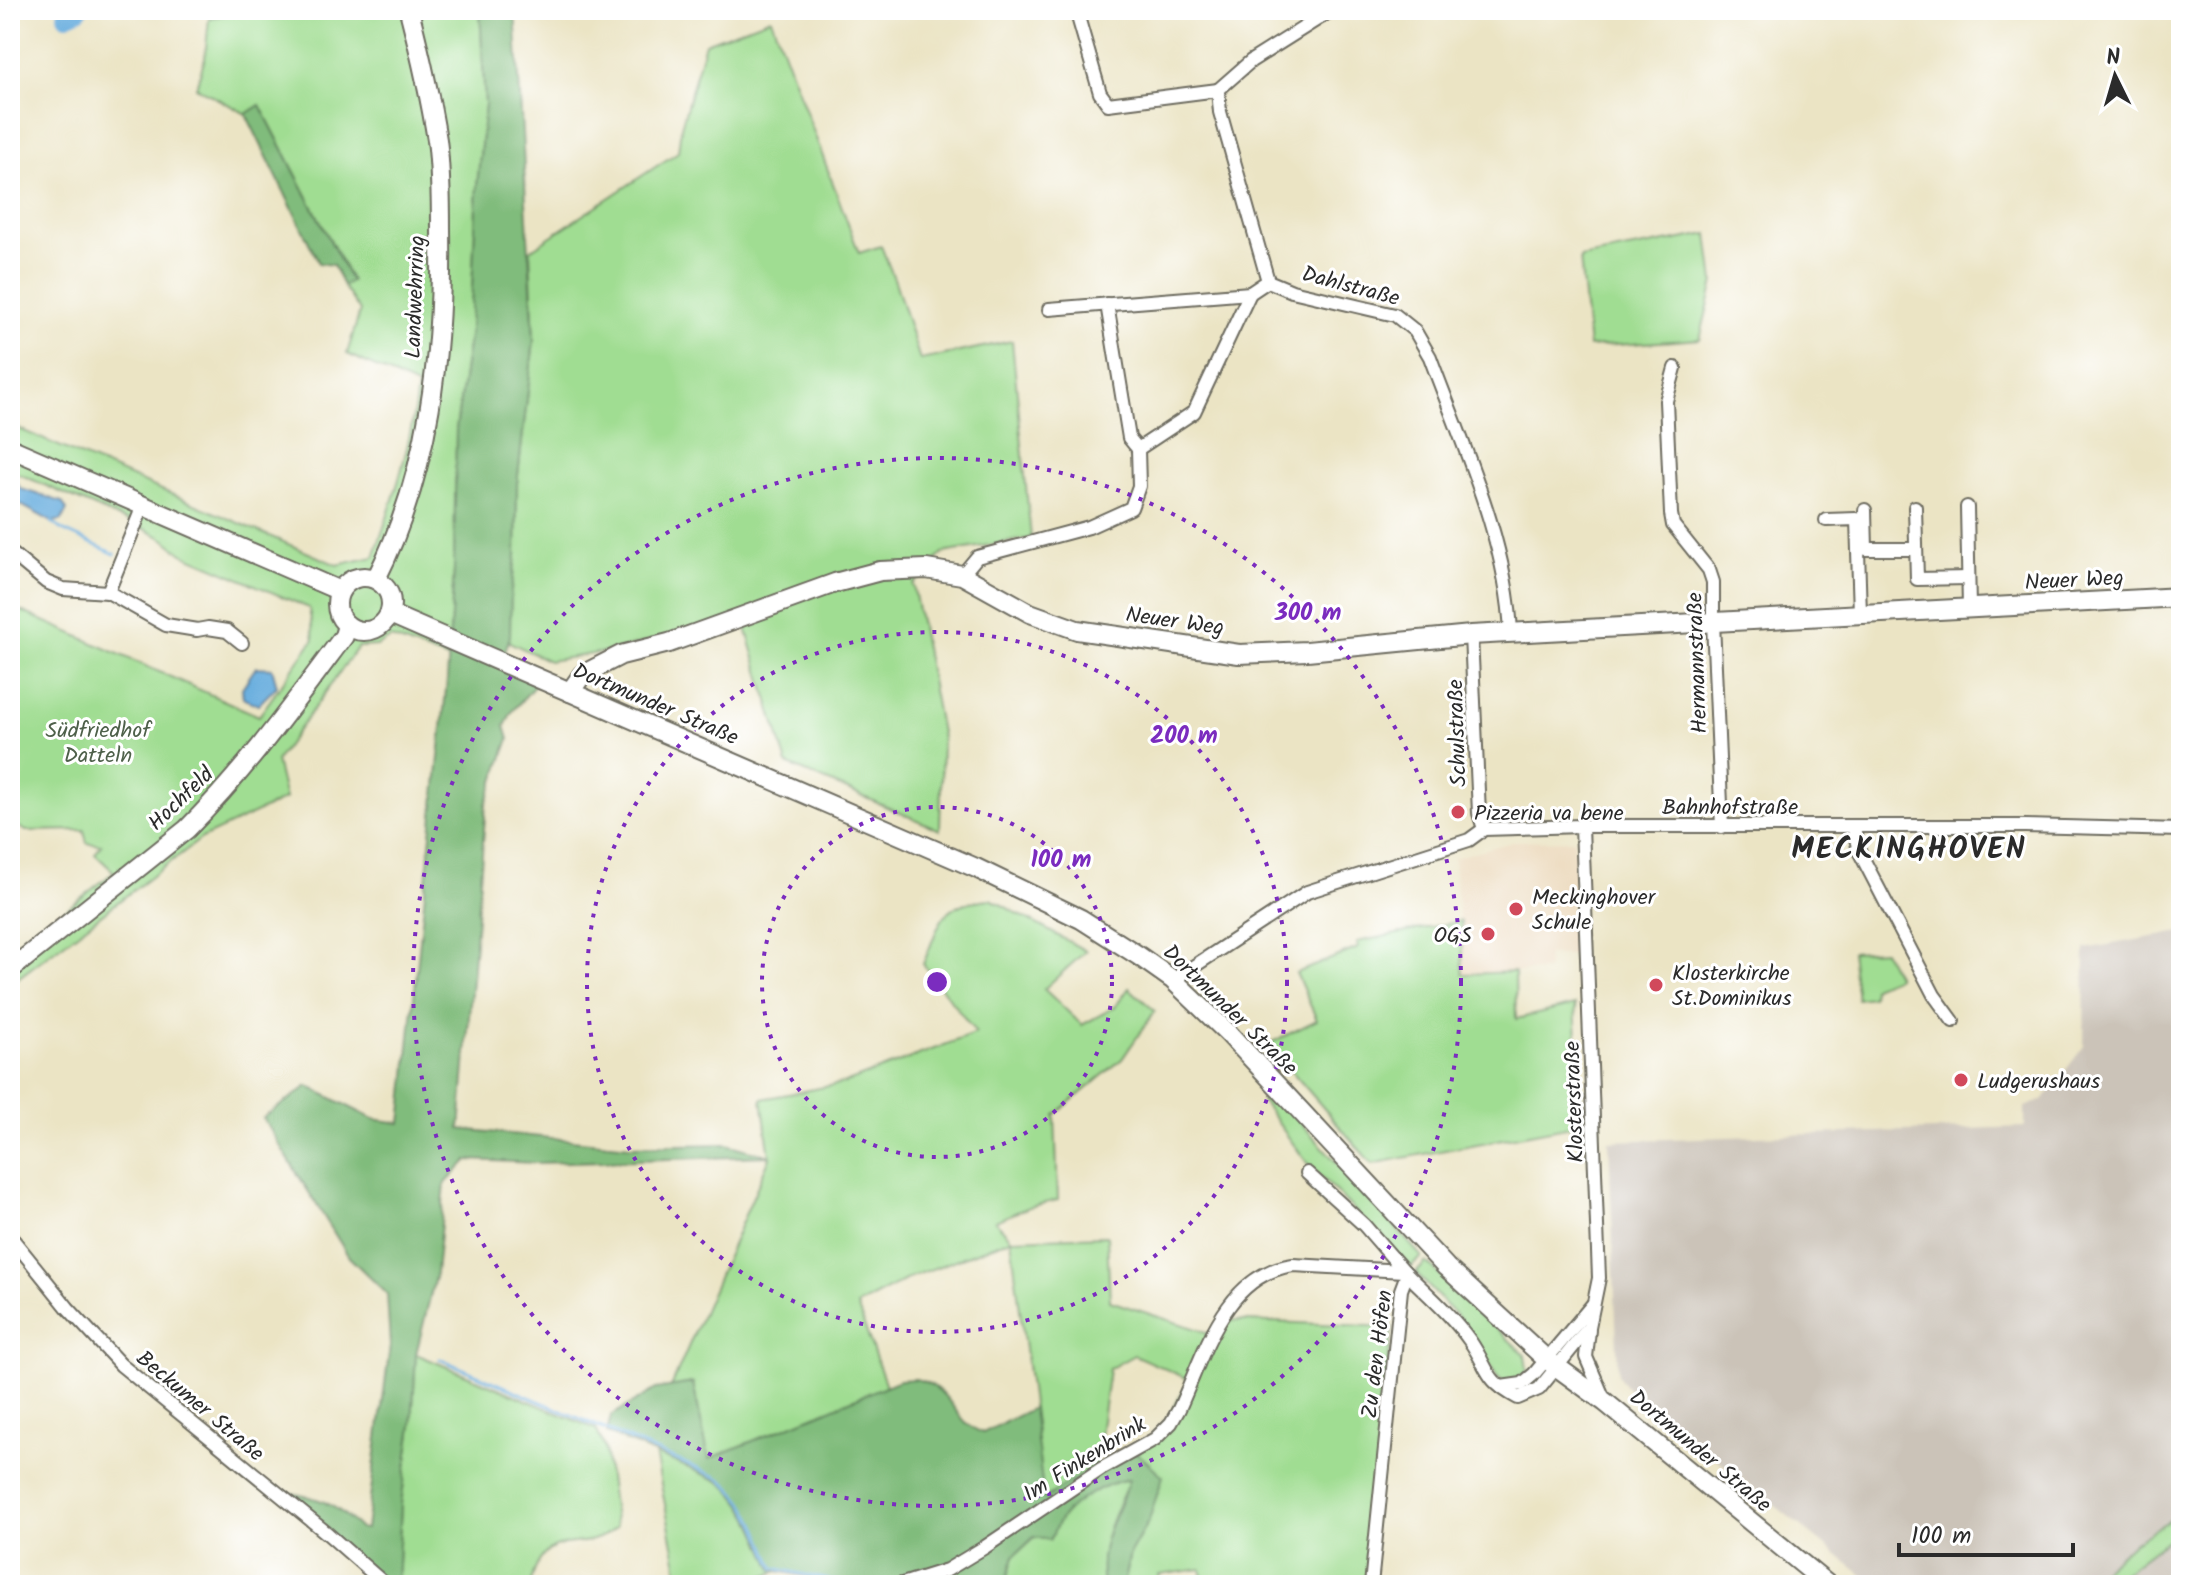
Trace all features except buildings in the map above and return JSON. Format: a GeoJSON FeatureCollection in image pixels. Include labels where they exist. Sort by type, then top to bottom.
{"type":"FeatureCollection","features":[{"type":"Feature","properties":{"kind":"main road","name":"Landwehrring"},"geometry":{"type":"LineString","coordinates":[[376,579],[406,505],[421,453],[437,361],[442,280],[437,144],[409,10]]}},
{"type":"Feature","properties":{"kind":"main road"},"geometry":{"type":"LineString","coordinates":[[10,448],[340,591]]}},
{"type":"Feature","properties":{"kind":"main road","name":"Neuer Weg"},"geometry":{"type":"LineString","coordinates":[[570,692],[585,673],[621,655],[723,625],[835,583],[880,571],[926,569],[962,575],[1030,613],[1077,630],[1239,654],[1307,651],[1471,635],[2181,597]]}},
{"type":"Feature","properties":{"kind":"main road"},"geometry":{"type":"LineString","coordinates":[[376,579],[388,590],[390,614],[379,627],[371,630],[347,625],[337,609],[340,591],[352,580],[376,579]]}},
{"type":"Feature","properties":{"kind":"main road","name":"Dortmunder Straße"},"geometry":{"type":"LineString","coordinates":[[390,614],[1008,883],[1081,919],[1139,956],[1173,980],[1258,1064],[1429,1251],[1552,1362],[1828,1585]]}},
{"type":"Feature","properties":{"kind":"main road","name":"Hochfeld"},"geometry":{"type":"LineString","coordinates":[[10,970],[164,848],[205,811],[273,732],[344,636],[347,625]]}},
{"type":"Feature","properties":{"kind":"street"},"geometry":{"type":"LineString","coordinates":[[1076,10],[1100,93],[1108,104],[1218,90],[1251,61],[1332,10]]}},
{"type":"Feature","properties":{"kind":"street","name":"Dahlstraße"},"geometry":{"type":"LineString","coordinates":[[1218,90],[1220,112],[1268,281],[1292,291],[1395,315],[1415,331],[1430,357],[1501,559],[1510,597],[1511,633]]}},
{"type":"Feature","properties":{"kind":"street"},"geometry":{"type":"LineString","coordinates":[[1049,309],[1250,293],[1268,281]]}},
{"type":"Feature","properties":{"kind":"street"},"geometry":{"type":"LineString","coordinates":[[1138,449],[1194,412],[1250,293]]}},
{"type":"Feature","properties":{"kind":"street"},"geometry":{"type":"LineString","coordinates":[[962,575],[977,557],[1089,527],[1131,508],[1139,486],[1138,449],[1129,438],[1107,304]]}},
{"type":"Feature","properties":{"kind":"street","name":"Hermannstraße"},"geometry":{"type":"LineString","coordinates":[[1675,368],[1666,401],[1671,514],[1673,525],[1709,570],[1713,582],[1722,827]]}},
{"type":"Feature","properties":{"kind":"street"},"geometry":{"type":"LineString","coordinates":[[108,592],[143,506]]}},
{"type":"Feature","properties":{"kind":"street"},"geometry":{"type":"LineString","coordinates":[[1915,507],[1917,579],[1968,578]]}},
{"type":"Feature","properties":{"kind":"street"},"geometry":{"type":"LineString","coordinates":[[1967,507],[1969,608]]}},
{"type":"Feature","properties":{"kind":"street"},"geometry":{"type":"LineString","coordinates":[[1860,614],[1865,510]]}},
{"type":"Feature","properties":{"kind":"street"},"geometry":{"type":"LineString","coordinates":[[1826,520],[1857,519],[1862,549]]}},
{"type":"Feature","properties":{"kind":"street"},"geometry":{"type":"LineString","coordinates":[[1862,549],[1916,549]]}},
{"type":"Feature","properties":{"kind":"street"},"geometry":{"type":"LineString","coordinates":[[10,552],[46,582],[63,589],[108,592],[166,625],[227,631],[242,643]]}},
{"type":"Feature","properties":{"kind":"street","name":"Schulstraße"},"geometry":{"type":"LineString","coordinates":[[1471,635],[1479,813],[1484,829]]}},
{"type":"Feature","properties":{"kind":"street","name":"Bahnhofstraße"},"geometry":{"type":"LineString","coordinates":[[1173,980],[1307,892],[1469,840],[1484,829],[1582,826],[2025,826],[2181,830]]}},
{"type":"Feature","properties":{"kind":"street","name":"Klosterstraße"},"geometry":{"type":"LineString","coordinates":[[1582,826],[1600,1258],[1586,1357],[1605,1402]]}},
{"type":"Feature","properties":{"kind":"street"},"geometry":{"type":"LineString","coordinates":[[1853,826],[1859,851],[1934,995],[1953,1021]]}},
{"type":"Feature","properties":{"kind":"street"},"geometry":{"type":"LineString","coordinates":[[1307,1173],[1373,1234],[1406,1272]]}},
{"type":"Feature","properties":{"kind":"street","name":"Beckumer Straße"},"geometry":{"type":"LineString","coordinates":[[10,1236],[68,1308],[121,1365],[386,1585]]}},
{"type":"Feature","properties":{"kind":"street","name":"Im Finkenbrink"},"geometry":{"type":"LineString","coordinates":[[899,1585],[947,1570],[1101,1469],[1155,1439],[1171,1423],[1179,1409],[1219,1322],[1237,1294],[1253,1279],[1281,1266],[1293,1265],[1406,1272]]}},
{"type":"Feature","properties":{"kind":"street","name":"Zu den Höfen"},"geometry":{"type":"LineString","coordinates":[[1406,1272],[1471,1342],[1488,1376],[1498,1387],[1518,1398],[1539,1389],[1552,1362]]}},
{"type":"Feature","properties":{"kind":"street","name":"Zu den Höfen"},"geometry":{"type":"LineString","coordinates":[[1371,1585],[1401,1290],[1406,1272]]}},
{"type":"Feature","properties":{"kind":"street"},"geometry":{"type":"LineString","coordinates":[[1552,1362],[1593,1304]]}},
{"type":"Feature","properties":{"kind":"street"},"geometry":{"type":"LineString","coordinates":[[1552,1362],[1589,1327]]}},
{"type":"Feature","properties":{"kind":"shaded area","name":"Meckinghover Schule"},"geometry":{"type":"Polygon","coordinates":[[[1574,840],[1576,887],[1571,897],[1574,955],[1548,955],[1547,971],[1463,974],[1454,858],[1516,841],[1574,840]]]}},
{"type":"Feature","properties":{"kind":"shaded area"},"geometry":{"type":"Polygon","coordinates":[[[2181,932],[2181,1513],[2133,1543],[2085,1585],[1875,1585],[1627,1388],[1618,1375],[1609,1141],[2025,1127],[2025,1107],[2043,1100],[2084,1046],[2085,949],[2181,932]]]}},
{"type":"Feature","properties":{"kind":"shaded area"},"geometry":{"type":"Polygon","coordinates":[[[2181,1529],[2181,1585],[2108,1585],[2130,1566],[2181,1529]]]}},
{"type":"Feature","properties":{"kind":"green space","name":"Südfriedhof Datteln"},"geometry":{"type":"Polygon","coordinates":[[[239,10],[480,10],[485,104],[477,186],[470,330],[456,429],[454,570],[448,659],[391,638],[377,646],[358,647],[276,761],[285,799],[202,838],[10,984],[10,953],[114,872],[95,854],[101,845],[87,843],[84,830],[26,831],[10,822],[10,606],[259,716],[314,639],[309,608],[182,554],[147,530],[10,470],[10,425],[337,565],[374,557],[406,451],[417,386],[347,354],[360,311],[343,286],[351,280],[260,105],[246,114],[196,87],[205,58],[209,18],[239,10]]]}},
{"type":"Feature","properties":{"kind":"green space"},"geometry":{"type":"Polygon","coordinates":[[[480,10],[515,10],[534,340],[517,484],[510,636],[502,662],[540,679],[511,713],[505,726],[509,739],[486,804],[460,1129],[630,1146],[727,1144],[770,1156],[536,1163],[468,1160],[445,1184],[436,1273],[416,1354],[412,1425],[401,1504],[397,1585],[387,1585],[274,1490],[321,1500],[340,1511],[360,1529],[366,1529],[390,1346],[387,1294],[349,1257],[263,1118],[308,1086],[373,1119],[401,1123],[447,680],[454,570],[456,429],[470,330],[477,186],[485,104],[480,10]]]}},
{"type":"Feature","properties":{"kind":"green space"},"geometry":{"type":"Polygon","coordinates":[[[771,18],[859,253],[881,246],[920,360],[1012,341],[1031,538],[943,553],[913,584],[942,738],[940,830],[787,764],[743,618],[611,651],[549,661],[509,642],[516,557],[517,484],[534,340],[530,250],[678,152],[681,127],[705,43],[771,18]]]}},
{"type":"Feature","properties":{"kind":"green space"},"geometry":{"type":"Polygon","coordinates":[[[260,105],[351,281],[343,286],[333,265],[319,263],[246,114],[260,105]]]}},
{"type":"Feature","properties":{"kind":"green space"},"geometry":{"type":"Polygon","coordinates":[[[1708,234],[1714,282],[1700,339],[1589,347],[1580,258],[1708,234]]]}},
{"type":"Feature","properties":{"kind":"green space"},"geometry":{"type":"Polygon","coordinates":[[[991,899],[1086,951],[1044,989],[1082,1025],[1115,1007],[1129,988],[1155,1011],[1122,1059],[1055,1115],[1058,1200],[1029,1207],[995,1221],[1012,1239],[1107,1236],[1110,1301],[1209,1333],[1188,1379],[1134,1355],[1109,1369],[1096,1465],[1044,1499],[1011,1239],[911,1277],[857,1306],[886,1386],[709,1460],[693,1383],[671,1387],[770,1157],[762,1099],[845,1083],[976,1033],[923,964],[939,926],[951,910],[974,901],[991,899]]]}},
{"type":"Feature","properties":{"kind":"green space"},"geometry":{"type":"Polygon","coordinates":[[[1461,921],[1463,974],[1515,972],[1516,1019],[1575,1005],[1582,1124],[1372,1164],[1268,1044],[1317,1020],[1296,973],[1358,948],[1357,942],[1461,921]]]}},
{"type":"Feature","properties":{"kind":"green space"},"geometry":{"type":"Polygon","coordinates":[[[1883,950],[1897,977],[1873,987],[1872,997],[1857,999],[1851,952],[1883,950]]]}},
{"type":"Feature","properties":{"kind":"green space"},"geometry":{"type":"Polygon","coordinates":[[[1274,1093],[1422,1257],[1411,1267],[1308,1164],[1262,1101],[1274,1093]]]}},
{"type":"Feature","properties":{"kind":"green space"},"geometry":{"type":"Polygon","coordinates":[[[1426,1262],[1525,1355],[1527,1370],[1521,1378],[1505,1381],[1498,1378],[1467,1327],[1416,1273],[1426,1262]]]}},
{"type":"Feature","properties":{"kind":"green space"},"geometry":{"type":"Polygon","coordinates":[[[1221,1320],[1392,1327],[1366,1585],[1205,1585],[1201,1569],[1159,1575],[1161,1585],[1123,1585],[1130,1553],[1149,1520],[1136,1452],[1156,1441],[1221,1320]]]}},
{"type":"Feature","properties":{"kind":"green space"},"geometry":{"type":"Polygon","coordinates":[[[416,1354],[596,1429],[605,1448],[616,1527],[590,1541],[566,1544],[545,1553],[530,1585],[397,1585],[401,1504],[412,1425],[416,1354]]]}},
{"type":"Feature","properties":{"kind":"green space"},"geometry":{"type":"Polygon","coordinates":[[[916,1379],[938,1390],[965,1421],[983,1433],[1033,1408],[1044,1499],[1096,1465],[1136,1452],[1163,1476],[1149,1520],[1130,1553],[1123,1585],[1103,1585],[1102,1554],[1129,1479],[1102,1488],[1076,1504],[1060,1519],[1050,1540],[1034,1537],[1014,1556],[1005,1585],[814,1585],[809,1577],[773,1570],[745,1509],[719,1481],[607,1433],[611,1416],[656,1389],[693,1383],[709,1459],[900,1380],[916,1379]]]}},
{"type":"Feature","properties":{"kind":"green space"},"geometry":{"type":"Polygon","coordinates":[[[655,1454],[703,1473],[729,1488],[742,1503],[773,1569],[778,1571],[749,1582],[750,1585],[681,1585],[655,1454]]]}},
{"type":"Feature","properties":{"kind":"green space"},"geometry":{"type":"Polygon","coordinates":[[[1130,1479],[1105,1543],[1103,1585],[1005,1585],[1014,1556],[1035,1537],[1050,1540],[1062,1516],[1076,1503],[1103,1487],[1130,1479]]]}},
{"type":"Feature","properties":{"kind":"green space"},"geometry":{"type":"Polygon","coordinates":[[[2181,1513],[2181,1529],[2108,1585],[2085,1585],[2133,1543],[2181,1513]]]}},
{"type":"Feature","properties":{"kind":"water"},"geometry":{"type":"Polygon","coordinates":[[[10,474],[21,489],[62,502],[67,510],[62,520],[52,522],[10,499],[10,474]]]}},
{"type":"Feature","properties":{"kind":"water"},"geometry":{"type":"Polygon","coordinates":[[[256,667],[272,668],[277,686],[258,705],[243,698],[242,688],[256,667]]]}},
{"type":"Feature","properties":{"kind":"waterway"},"geometry":{"type":"LineString","coordinates":[[67,15],[78,10]]}},
{"type":"Feature","properties":{"kind":"waterway"},"geometry":{"type":"LineString","coordinates":[[52,522],[62,530],[115,554]]}},
{"type":"Feature","properties":{"kind":"waterway"},"geometry":{"type":"LineString","coordinates":[[440,1359],[719,1478],[746,1507],[774,1568],[851,1585]]}},
{"type":"Feature","properties":{"kind":"waterway"},"geometry":{"type":"LineString","coordinates":[[927,1585],[939,1582],[943,1585]]}},
{"type":"Feature","properties":{"kind":"place","name":"Pizzeria va bene"},"geometry":{"type":"Point","coordinates":[1458,812]}},
{"type":"Feature","properties":{"kind":"place","name":"Meckinghover Schule"},"geometry":{"type":"Point","coordinates":[1516,909]}},
{"type":"Feature","properties":{"kind":"place","name":"OGS"},"geometry":{"type":"Point","coordinates":[1488,934]}},
{"type":"Feature","properties":{"kind":"place","name":"Klosterkirche St.Dominikus"},"geometry":{"type":"Point","coordinates":[1656,985]}},
{"type":"Feature","properties":{"kind":"place","name":"Ludgerushaus"},"geometry":{"type":"Point","coordinates":[1961,1080]}},
{"type":"Feature","properties":{"kind":"district","name":"MECKINGHOVEN"},"geometry":{"type":"Point","coordinates":[1909,848]}}]}
